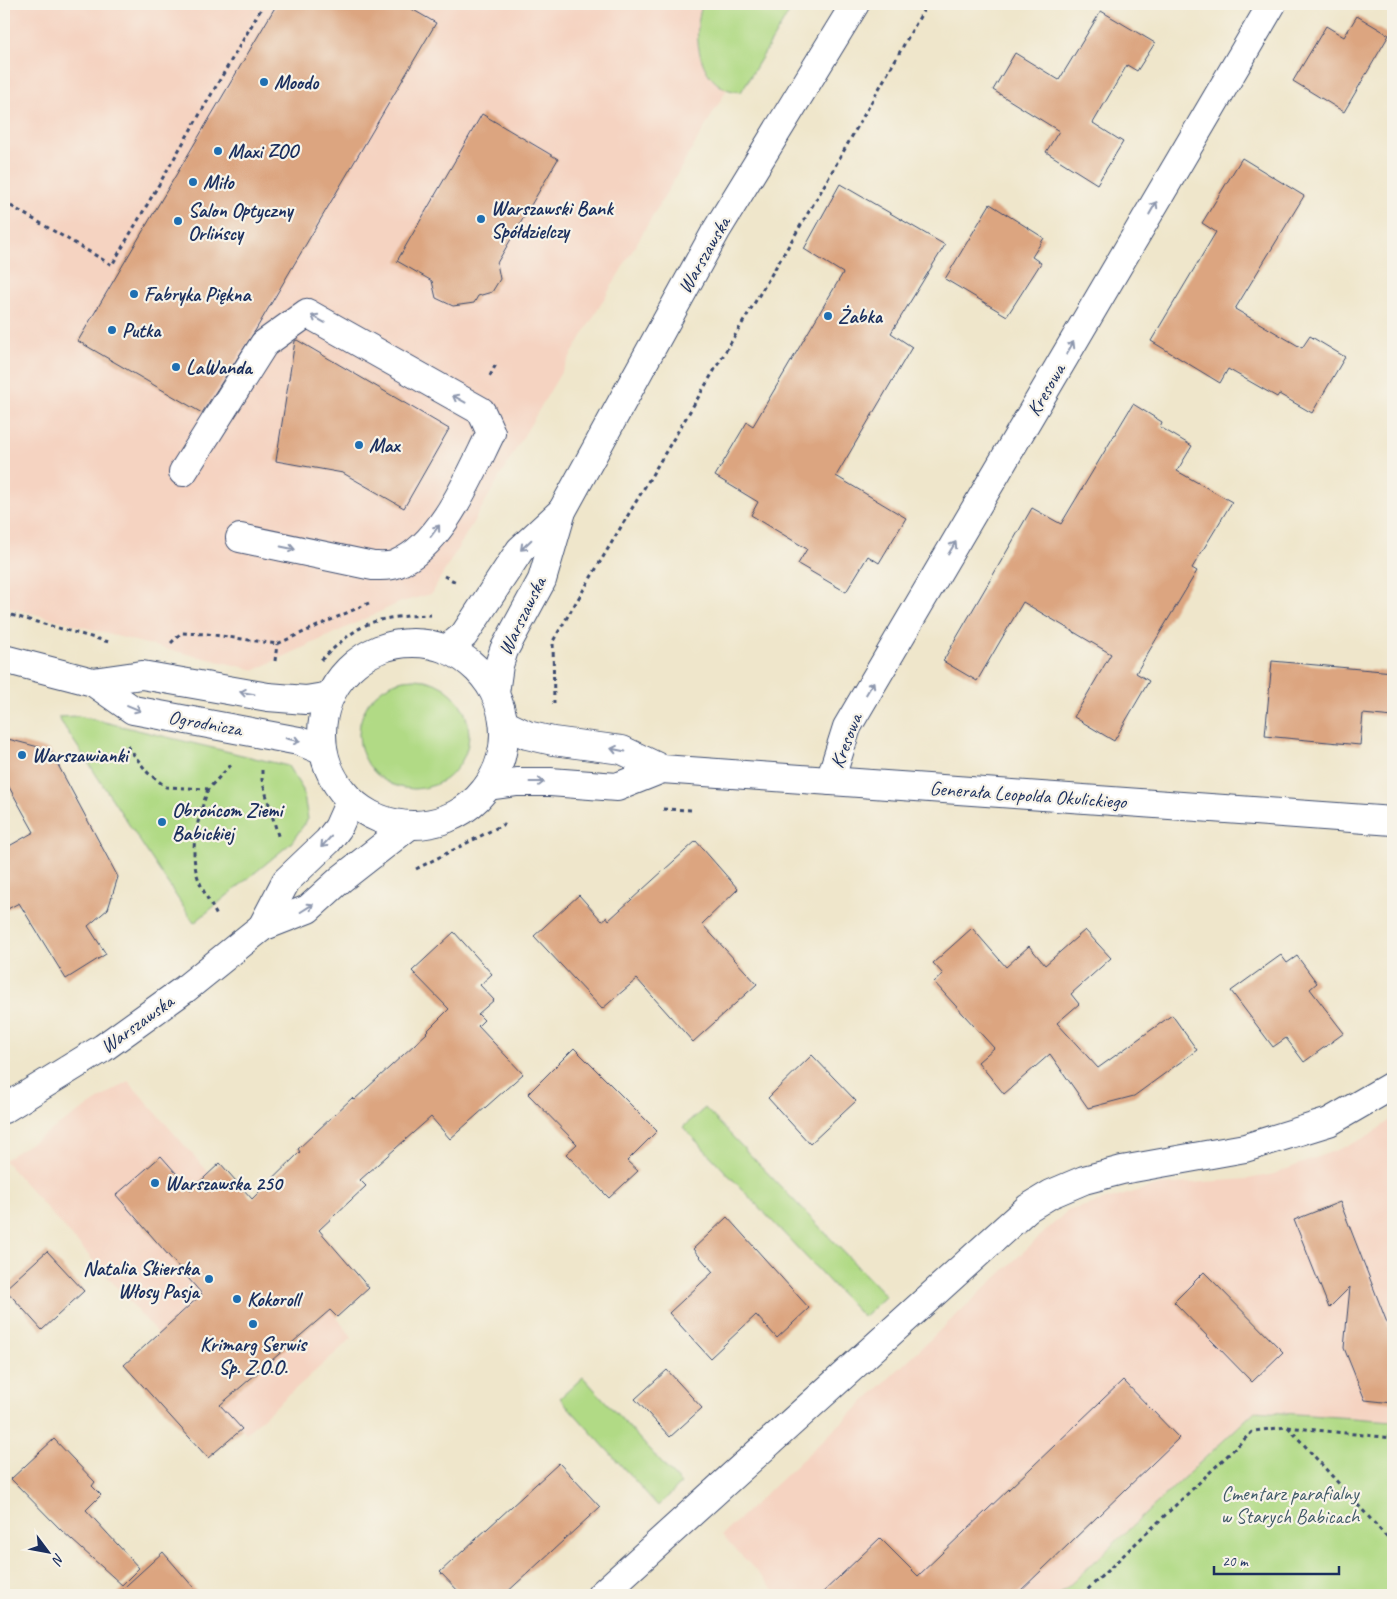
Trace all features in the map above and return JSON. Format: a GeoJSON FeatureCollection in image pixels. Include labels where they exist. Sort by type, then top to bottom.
{"type":"FeatureCollection","features":[{"type":"Feature","properties":{"kind":"main road","name":"Warszawska"},"geometry":{"type":"LineString","coordinates":[[494,693],[504,650],[542,580],[562,512],[716,231],[855,4]]}},
{"type":"Feature","properties":{"kind":"main road","name":"Kresowa"},"geometry":{"type":"LineString","coordinates":[[830,781],[847,727],[1272,4]]}},
{"type":"Feature","properties":{"kind":"main road"},"geometry":{"type":"LineString","coordinates":[[184,472],[264,344],[307,313],[481,411],[491,434],[454,506],[423,548],[410,558],[394,565],[373,566],[240,538]]}},
{"type":"Feature","properties":{"kind":"main road","name":"Warszawska"},"geometry":{"type":"LineString","coordinates":[[447,649],[464,635],[520,550],[562,512]]}},
{"type":"Feature","properties":{"kind":"main road"},"geometry":{"type":"LineString","coordinates":[[402,643],[424,644],[447,649],[475,667],[494,693],[504,724],[502,756],[488,786],[473,803],[454,816],[432,824],[410,826],[388,822],[367,814],[350,801],[337,786],[328,769],[323,751],[322,732],[324,714],[330,696],[342,676],[359,660],[379,649],[402,643]]}},
{"type":"Feature","properties":{"kind":"main road","name":"Ogrodnicza"},"geometry":{"type":"LineString","coordinates":[[4,659],[93,682],[133,710],[299,741],[323,751]]}},
{"type":"Feature","properties":{"kind":"main road","name":"Ogrodnicza"},"geometry":{"type":"LineString","coordinates":[[93,682],[142,675],[268,697],[306,700],[330,696]]}},
{"type":"Feature","properties":{"kind":"main road","name":"Generała Leopolda Okulickiego"},"geometry":{"type":"LineString","coordinates":[[504,724],[527,735],[553,741],[622,750],[662,769],[1393,821]]}},
{"type":"Feature","properties":{"kind":"main road","name":"Generała Leopolda Okulickiego"},"geometry":{"type":"LineString","coordinates":[[488,786],[518,782],[550,782],[617,787],[662,769]]}},
{"type":"Feature","properties":{"kind":"main road","name":"Warszawska"},"geometry":{"type":"LineString","coordinates":[[262,927],[286,881],[328,841],[338,828],[350,801]]}},
{"type":"Feature","properties":{"kind":"main road","name":"Warszawska"},"geometry":{"type":"LineString","coordinates":[[4,1109],[103,1048],[185,989],[262,927],[308,909],[341,879],[410,826]]}},
{"type":"Feature","properties":{"kind":"main road"},"geometry":{"type":"LineString","coordinates":[[601,1595],[1028,1208],[1051,1194],[1084,1180],[1122,1170],[1245,1148],[1329,1122],[1393,1085]]}},
{"type":"Feature","properties":{"kind":"path"},"geometry":{"type":"LineString","coordinates":[[4,202],[112,265],[264,4]]}},
{"type":"Feature","properties":{"kind":"path"},"geometry":{"type":"LineString","coordinates":[[443,575],[458,584]]}},
{"type":"Feature","properties":{"kind":"path"},"geometry":{"type":"LineString","coordinates":[[316,665],[355,629],[378,619],[404,614],[437,614]]}},
{"type":"Feature","properties":{"kind":"path"},"geometry":{"type":"LineString","coordinates":[[274,668],[277,644]]}},
{"type":"Feature","properties":{"kind":"path"},"geometry":{"type":"LineString","coordinates":[[126,742],[130,751],[148,773],[166,787],[208,789]]}},
{"type":"Feature","properties":{"kind":"path"},"geometry":{"type":"LineString","coordinates":[[217,916],[200,883],[195,866],[196,827],[208,789],[232,764],[238,763]]}},
{"type":"Feature","properties":{"kind":"path"},"geometry":{"type":"LineString","coordinates":[[1287,1427],[1393,1544]]}},
{"type":"Feature","properties":{"kind":"path"},"geometry":{"type":"LineString","coordinates":[[1082,1595],[1253,1431],[1287,1427],[1393,1438]]}},
{"type":"Feature","properties":{"kind":"shaded area"},"geometry":{"type":"Polygon","coordinates":[[[4,4],[777,4],[431,594],[401,602],[255,670],[158,647],[4,606],[4,4]]]}},
{"type":"Feature","properties":{"kind":"shaded area"},"geometry":{"type":"Polygon","coordinates":[[[128,1081],[209,1173],[207,1175],[337,1317],[352,1338],[246,1433],[4,1160],[128,1081]]]}},
{"type":"Feature","properties":{"kind":"shaded area"},"geometry":{"type":"Polygon","coordinates":[[[1393,1118],[1393,1421],[1255,1412],[1059,1595],[779,1595],[722,1535],[1067,1211],[1159,1185],[1248,1179],[1274,1174],[1352,1144],[1371,1134],[1393,1118]]]}},
{"type":"Feature","properties":{"kind":"green space"},"geometry":{"type":"Polygon","coordinates":[[[703,4],[794,4],[741,92],[727,89],[716,82],[707,72],[701,59],[698,45],[698,30],[699,16],[703,4]]]}},
{"type":"Feature","properties":{"kind":"green space"},"geometry":{"type":"Polygon","coordinates":[[[414,679],[435,683],[453,695],[465,713],[469,734],[465,755],[453,773],[435,785],[414,789],[393,785],[375,773],[363,755],[359,734],[363,713],[375,695],[393,683],[414,679]]]}},
{"type":"Feature","properties":{"kind":"green space"},"geometry":{"type":"Polygon","coordinates":[[[79,716],[288,766],[303,790],[308,819],[291,843],[194,923],[58,717],[79,716]]]}},
{"type":"Feature","properties":{"kind":"green space"},"geometry":{"type":"Polygon","coordinates":[[[705,1108],[886,1296],[863,1317],[683,1127],[705,1108]]]}},
{"type":"Feature","properties":{"kind":"green space"},"geometry":{"type":"Polygon","coordinates":[[[583,1377],[681,1484],[658,1506],[560,1398],[583,1377]]]}},
{"type":"Feature","properties":{"kind":"green space","name":"Cmentarz parafialny w Starych Babicach"},"geometry":{"type":"Polygon","coordinates":[[[1255,1411],[1393,1421],[1393,1595],[1059,1595],[1255,1411]]]}},
{"type":"Feature","properties":{"kind":"building"},"geometry":{"type":"Polygon","coordinates":[[[277,4],[403,4],[436,23],[255,331],[202,413],[78,341],[277,4]]]}},
{"type":"Feature","properties":{"kind":"building"},"geometry":{"type":"Polygon","coordinates":[[[1101,11],[1155,43],[1137,71],[1127,65],[1093,123],[1123,142],[1097,184],[1046,152],[1059,131],[993,90],[1015,53],[1059,80],[1101,11]]]}},
{"type":"Feature","properties":{"kind":"building"},"geometry":{"type":"Polygon","coordinates":[[[1357,16],[1389,35],[1344,112],[1293,81],[1326,26],[1344,37],[1357,16]]]}},
{"type":"Feature","properties":{"kind":"building"},"geometry":{"type":"Polygon","coordinates":[[[482,114],[558,159],[497,263],[500,279],[492,292],[478,296],[474,303],[453,306],[436,298],[432,281],[397,261],[482,114]]]}},
{"type":"Feature","properties":{"kind":"building"},"geometry":{"type":"Polygon","coordinates":[[[1242,158],[1304,196],[1235,309],[1302,348],[1310,336],[1345,357],[1312,413],[1279,394],[1277,397],[1228,369],[1220,383],[1151,341],[1216,232],[1202,223],[1242,158]]]}},
{"type":"Feature","properties":{"kind":"building"},"geometry":{"type":"Polygon","coordinates":[[[840,184],[945,245],[891,333],[912,347],[836,476],[906,518],[879,563],[868,556],[846,592],[798,564],[807,549],[751,515],[758,502],[715,476],[747,422],[753,426],[843,273],[804,249],[840,184]]]}},
{"type":"Feature","properties":{"kind":"building"},"geometry":{"type":"Polygon","coordinates":[[[990,204],[1044,238],[1032,257],[1041,263],[1007,316],[945,279],[990,204]]]}},
{"type":"Feature","properties":{"kind":"building","name":"Max"},"geometry":{"type":"Polygon","coordinates":[[[297,340],[449,429],[404,508],[343,473],[276,461],[295,341],[297,340]]]}},
{"type":"Feature","properties":{"kind":"building"},"geometry":{"type":"Polygon","coordinates":[[[1133,404],[1162,422],[1160,427],[1192,446],[1177,471],[1232,502],[1192,568],[1197,571],[1136,673],[1149,681],[1114,741],[1074,717],[1111,654],[1023,602],[977,681],[943,661],[1032,508],[1061,524],[1133,404]]]}},
{"type":"Feature","properties":{"kind":"building"},"geometry":{"type":"Polygon","coordinates":[[[1272,661],[1393,672],[1393,717],[1363,714],[1360,745],[1265,736],[1272,661]]]}},
{"type":"Feature","properties":{"kind":"building"},"geometry":{"type":"Polygon","coordinates":[[[4,738],[50,750],[118,877],[108,909],[88,926],[106,954],[66,979],[19,903],[4,911],[4,849],[34,832],[4,778],[4,738]]]}},
{"type":"Feature","properties":{"kind":"building"},"geometry":{"type":"Polygon","coordinates":[[[696,841],[738,889],[702,924],[757,984],[693,1042],[637,979],[602,1009],[534,936],[579,895],[602,921],[607,917],[609,920],[696,841]]]}},
{"type":"Feature","properties":{"kind":"building"},"geometry":{"type":"Polygon","coordinates":[[[972,928],[1006,967],[1029,946],[1045,965],[1085,930],[1111,958],[1071,994],[1079,1004],[1057,1023],[1098,1068],[1172,1015],[1197,1050],[1134,1096],[1088,1108],[1050,1054],[1004,1094],[978,1062],[994,1048],[934,982],[943,974],[933,963],[972,928]]]}},
{"type":"Feature","properties":{"kind":"building"},"geometry":{"type":"Polygon","coordinates":[[[454,932],[492,974],[480,985],[494,1000],[478,1014],[484,1020],[478,1026],[523,1074],[450,1139],[431,1117],[360,1180],[366,1186],[319,1230],[369,1288],[337,1317],[330,1310],[220,1405],[242,1429],[208,1458],[124,1365],[202,1294],[116,1195],[161,1156],[191,1190],[220,1163],[252,1199],[300,1152],[298,1149],[352,1098],[354,1100],[427,1033],[449,1009],[412,971],[454,932]]]}},
{"type":"Feature","properties":{"kind":"building"},"geometry":{"type":"Polygon","coordinates":[[[1281,955],[1287,963],[1297,956],[1317,983],[1310,989],[1344,1033],[1304,1062],[1286,1038],[1273,1047],[1231,991],[1281,955]]]}},
{"type":"Feature","properties":{"kind":"building"},"geometry":{"type":"Polygon","coordinates":[[[574,1048],[657,1131],[627,1161],[638,1171],[609,1198],[566,1154],[577,1144],[528,1094],[574,1048]]]}},
{"type":"Feature","properties":{"kind":"building"},"geometry":{"type":"Polygon","coordinates":[[[812,1055],[856,1101],[810,1144],[768,1098],[812,1055]]]}},
{"type":"Feature","properties":{"kind":"building"},"geometry":{"type":"Polygon","coordinates":[[[1340,1202],[1393,1338],[1393,1403],[1365,1400],[1344,1348],[1350,1287],[1329,1308],[1294,1220],[1340,1202]]]}},
{"type":"Feature","properties":{"kind":"building"},"geometry":{"type":"Polygon","coordinates":[[[727,1217],[809,1308],[777,1338],[756,1315],[710,1358],[669,1313],[713,1272],[693,1249],[727,1217]]]}},
{"type":"Feature","properties":{"kind":"building"},"geometry":{"type":"Polygon","coordinates":[[[47,1251],[84,1291],[42,1330],[5,1289],[47,1251]]]}},
{"type":"Feature","properties":{"kind":"building"},"geometry":{"type":"Polygon","coordinates":[[[1204,1272],[1283,1352],[1252,1382],[1174,1302],[1204,1272]]]}},
{"type":"Feature","properties":{"kind":"building"},"geometry":{"type":"Polygon","coordinates":[[[667,1370],[702,1408],[670,1437],[635,1399],[667,1370]]]}},
{"type":"Feature","properties":{"kind":"building"},"geometry":{"type":"Polygon","coordinates":[[[1123,1380],[1179,1438],[1016,1595],[820,1595],[880,1538],[918,1576],[1123,1380]]]}},
{"type":"Feature","properties":{"kind":"building"},"geometry":{"type":"Polygon","coordinates":[[[54,1439],[95,1482],[92,1486],[101,1495],[86,1510],[139,1568],[122,1585],[62,1531],[11,1479],[54,1439]]]}},
{"type":"Feature","properties":{"kind":"building"},"geometry":{"type":"Polygon","coordinates":[[[559,1463],[600,1507],[504,1595],[462,1595],[440,1572],[559,1463]]]}},
{"type":"Feature","properties":{"kind":"building"},"geometry":{"type":"Polygon","coordinates":[[[163,1552],[200,1595],[116,1595],[163,1552]]]}},
{"type":"Feature","properties":{"kind":"place","name":"Moodo"},"geometry":{"type":"Point","coordinates":[264,82]}},
{"type":"Feature","properties":{"kind":"place","name":"Maxi ZOO"},"geometry":{"type":"Point","coordinates":[218,151]}},
{"type":"Feature","properties":{"kind":"place","name":"Miło"},"geometry":{"type":"Point","coordinates":[193,182]}},
{"type":"Feature","properties":{"kind":"place","name":"Warszawski Bank Spółdzielczy"},"geometry":{"type":"Point","coordinates":[481,219]}},
{"type":"Feature","properties":{"kind":"place","name":"Salon Optyczny Orlińscy"},"geometry":{"type":"Point","coordinates":[178,221]}},
{"type":"Feature","properties":{"kind":"place","name":"Fabryka Piękna"},"geometry":{"type":"Point","coordinates":[134,294]}},
{"type":"Feature","properties":{"kind":"place","name":"Żabka"},"geometry":{"type":"Point","coordinates":[828,316]}},
{"type":"Feature","properties":{"kind":"place","name":"Putka"},"geometry":{"type":"Point","coordinates":[112,330]}},
{"type":"Feature","properties":{"kind":"place","name":"LaWanda"},"geometry":{"type":"Point","coordinates":[176,367]}},
{"type":"Feature","properties":{"kind":"place","name":"Max"},"geometry":{"type":"Point","coordinates":[359,445]}},
{"type":"Feature","properties":{"kind":"place","name":"Warszawianki"},"geometry":{"type":"Point","coordinates":[22,755]}},
{"type":"Feature","properties":{"kind":"place","name":"Obrońcom Ziemi Babickiej"},"geometry":{"type":"Point","coordinates":[162,822]}},
{"type":"Feature","properties":{"kind":"place","name":"Warszawska 250"},"geometry":{"type":"Point","coordinates":[155,1183]}},
{"type":"Feature","properties":{"kind":"place","name":"Natalia Skierska Włosy Pasja"},"geometry":{"type":"Point","coordinates":[209,1279]}},
{"type":"Feature","properties":{"kind":"place","name":"Kokoroll"},"geometry":{"type":"Point","coordinates":[237,1299]}},
{"type":"Feature","properties":{"kind":"place","name":"Krimarg Serwis Sp. Z.O.O."},"geometry":{"type":"Point","coordinates":[253,1324]}}]}
